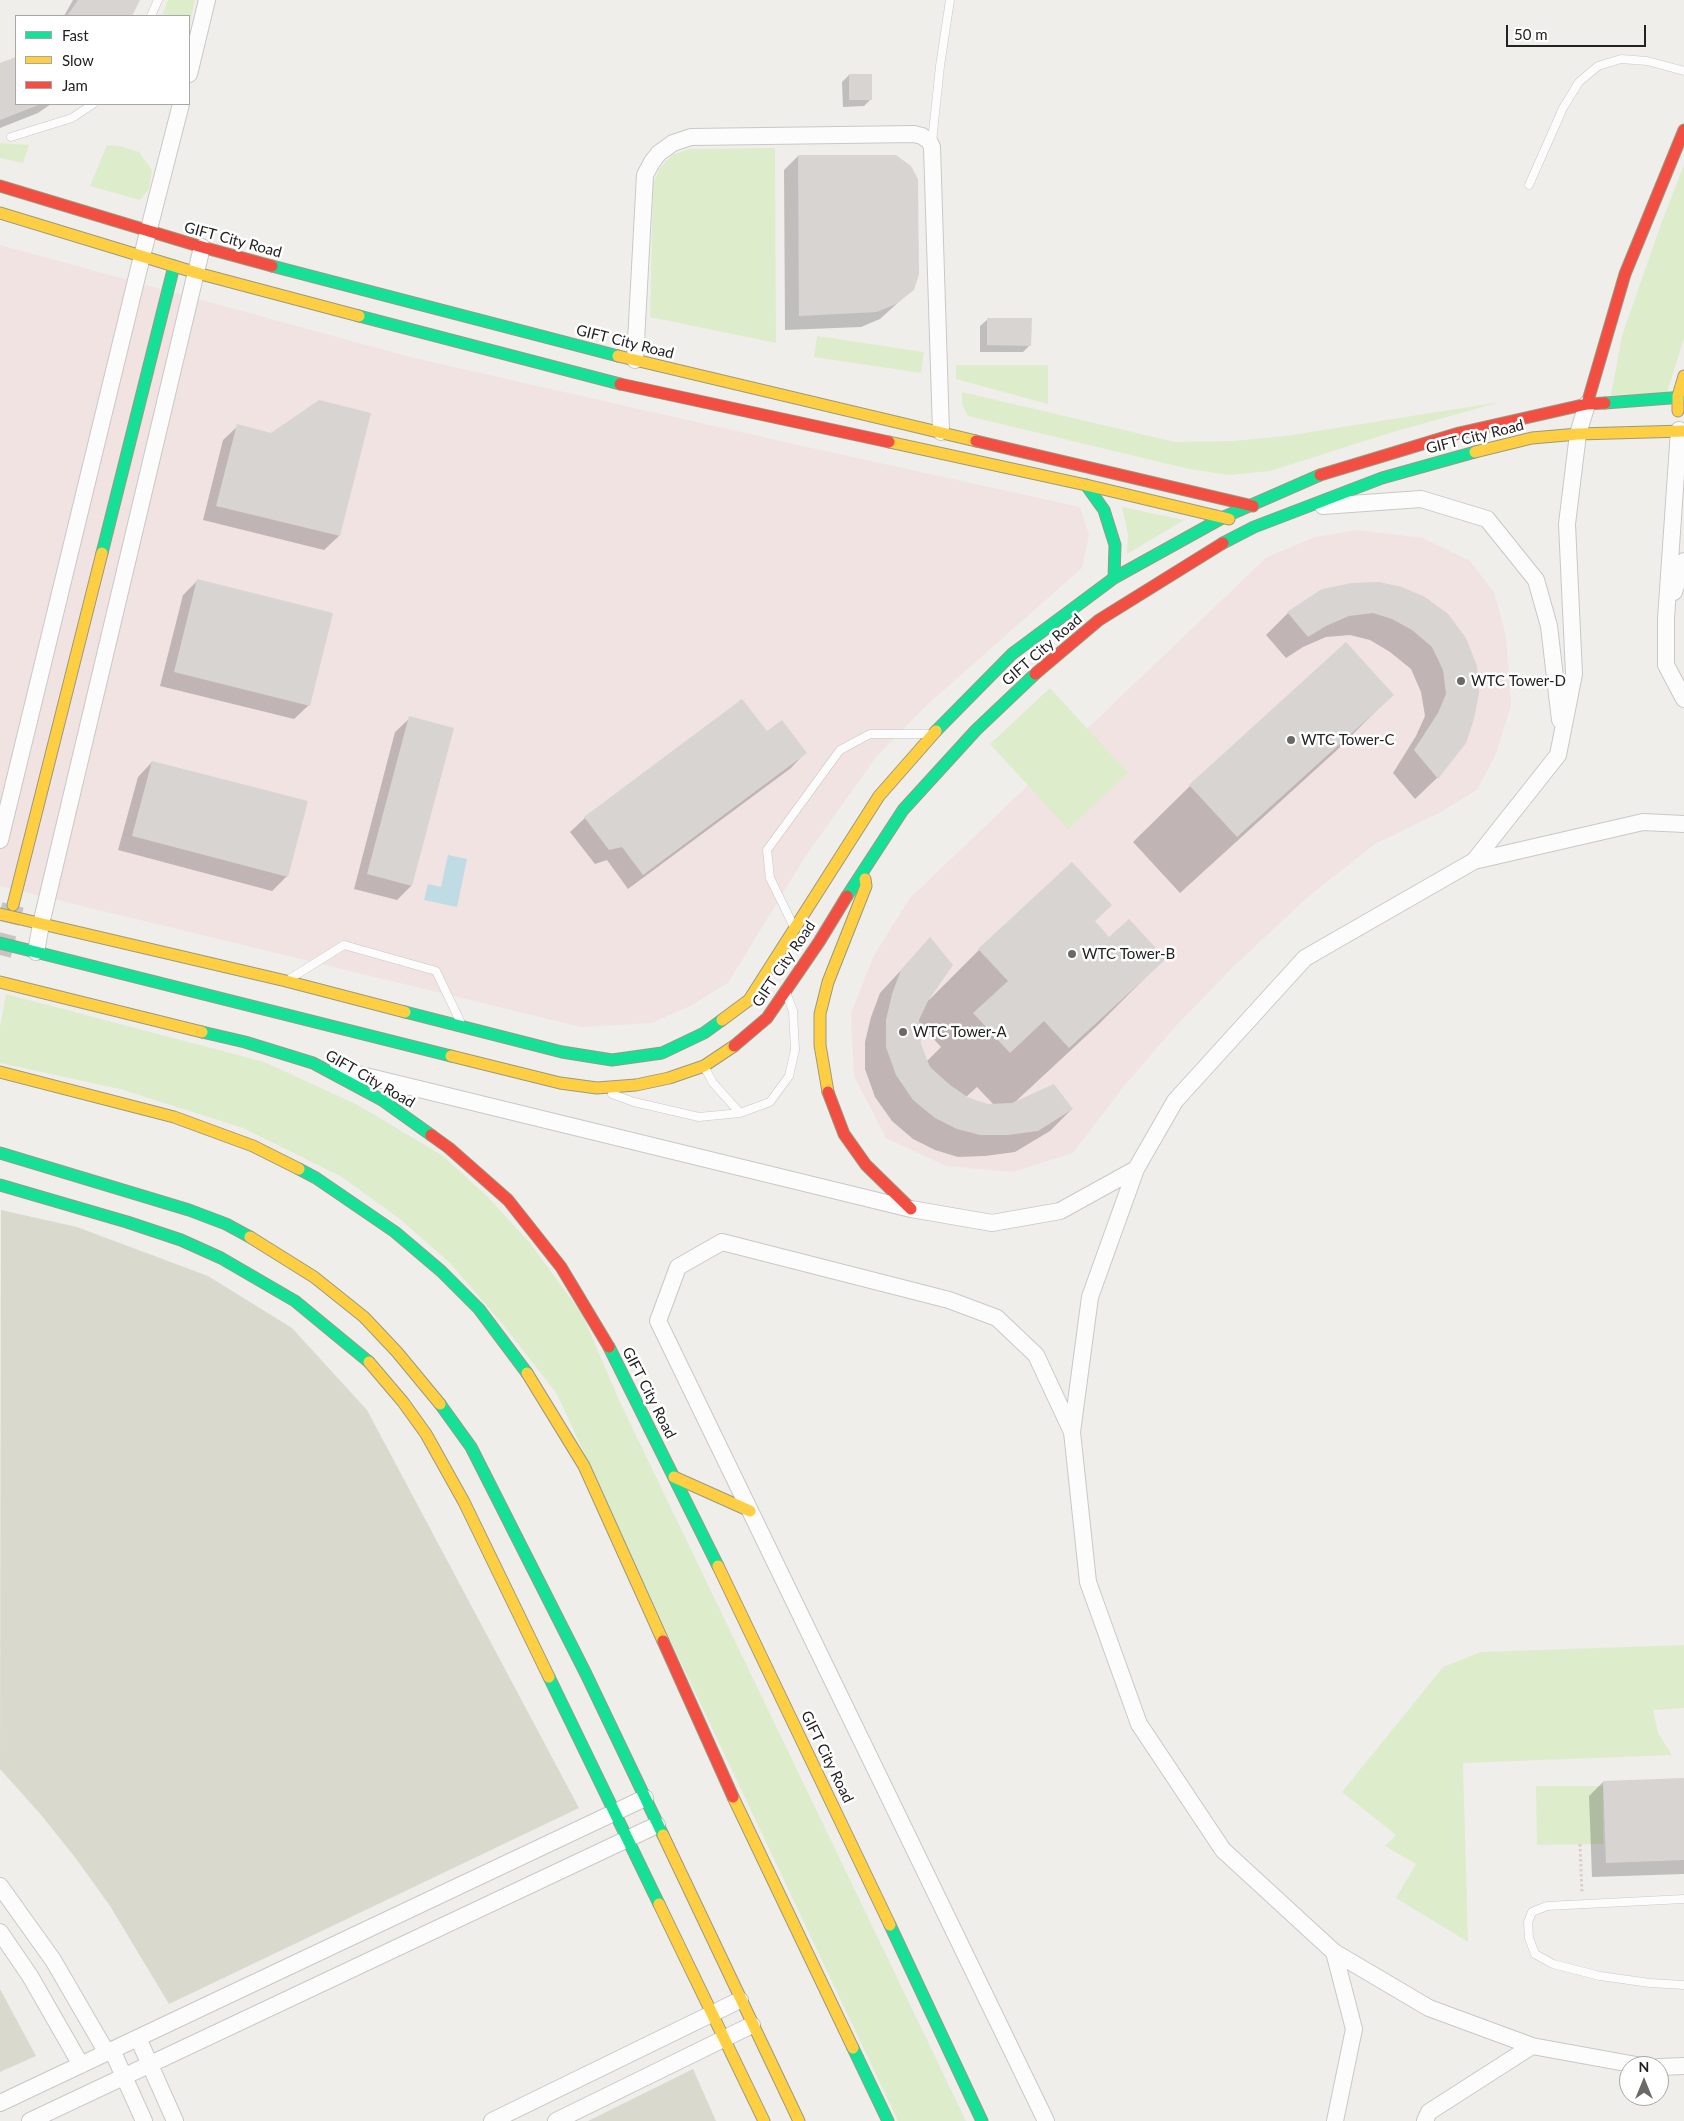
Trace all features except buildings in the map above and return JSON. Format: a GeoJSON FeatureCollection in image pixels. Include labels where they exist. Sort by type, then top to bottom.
{"type":"FeatureCollection","features":[{"type":"Feature","properties":{"kind":"street"},"geometry":{"type":"LineString","coordinates":[[190,70],[207,0]]}},
{"type":"Feature","properties":{"kind":"street"},"geometry":{"type":"LineString","coordinates":[[0,840],[142,256],[181,105]]}},
{"type":"Feature","properties":{"kind":"street"},"geometry":{"type":"LineString","coordinates":[[1474,861],[1558,755],[1574,674],[1567,524],[1578,434],[1624,274],[1684,130]]}},
{"type":"Feature","properties":{"kind":"street"},"geometry":{"type":"LineString","coordinates":[[635,360],[646,175],[659,153],[672,143],[691,138],[914,134],[922,136],[932,147],[941,432]]}},
{"type":"Feature","properties":{"kind":"street","name":"GIFT City Road"},"geometry":{"type":"LineString","coordinates":[[0,186],[202,247],[635,360],[1286,514]]}},
{"type":"Feature","properties":{"kind":"street"},"geometry":{"type":"LineString","coordinates":[[0,213],[196,273],[591,378],[1086,485],[1224,517],[1254,527]]}},
{"type":"Feature","properties":{"kind":"street"},"geometry":{"type":"LineString","coordinates":[[36,952],[41,924],[202,247]]}},
{"type":"Feature","properties":{"kind":"street"},"geometry":{"type":"LineString","coordinates":[[13,904],[174,266]]}},
{"type":"Feature","properties":{"kind":"street"},"geometry":{"type":"LineString","coordinates":[[1684,376],[1666,619],[1666,665],[1684,699]]}},
{"type":"Feature","properties":{"kind":"street","name":"GIFT City Road"},"geometry":{"type":"LineString","coordinates":[[0,914],[286,982],[562,1052],[612,1060],[662,1053],[704,1033],[749,1000],[879,796],[950,715],[1012,654],[1114,578],[1248,505],[1326,472],[1459,433],[1586,404],[1681,397]]}},
{"type":"Feature","properties":{"kind":"street","name":"GIFT City Road"},"geometry":{"type":"LineString","coordinates":[[0,943],[560,1083],[597,1088],[636,1086],[668,1078],[704,1066],[737,1044],[767,1018],[818,942],[865,866],[904,810],[976,730],[1040,669],[1099,620],[1212,548],[1254,527],[1382,478],[1452,457],[1532,438],[1578,434],[1681,430]]}},
{"type":"Feature","properties":{"kind":"street"},"geometry":{"type":"LineString","coordinates":[[1086,485],[1104,510],[1115,546],[1114,578]]}},
{"type":"Feature","properties":{"kind":"street"},"geometry":{"type":"LineString","coordinates":[[1308,507],[1421,499],[1487,519],[1536,580],[1549,626],[1562,736]]}},
{"type":"Feature","properties":{"kind":"street"},"geometry":{"type":"LineString","coordinates":[[1666,619],[1684,561]]}},
{"type":"Feature","properties":{"kind":"street"},"geometry":{"type":"LineString","coordinates":[[1619,2062],[1532,2046],[1429,2008],[1334,1952],[1222,1850],[1139,1724],[1088,1582],[1072,1432],[1090,1297],[1136,1169],[1175,1101],[1306,958],[1474,861],[1643,822],[1684,824]]}},
{"type":"Feature","properties":{"kind":"street"},"geometry":{"type":"LineString","coordinates":[[865,866],[866,886],[828,982],[820,1014],[820,1045],[827,1090],[844,1134],[866,1165],[911,1209]]}},
{"type":"Feature","properties":{"kind":"street","name":"GIFT City Road"},"geometry":{"type":"LineString","coordinates":[[0,982],[245,1042],[313,1063],[390,1106],[449,1148],[508,1200],[566,1276],[618,1361],[843,1822],[982,2121]]}},
{"type":"Feature","properties":{"kind":"street"},"geometry":{"type":"LineString","coordinates":[[313,1063],[911,1209],[992,1223],[1060,1211],[1136,1169]]}},
{"type":"Feature","properties":{"kind":"street"},"geometry":{"type":"LineString","coordinates":[[0,1072],[174,1117],[253,1146],[316,1178],[395,1232],[441,1271],[479,1309],[530,1377],[584,1466],[746,1825],[888,2121]]}},
{"type":"Feature","properties":{"kind":"street"},"geometry":{"type":"LineString","coordinates":[[0,1153],[189,1210],[226,1224],[264,1244],[314,1277],[364,1316],[397,1352],[445,1411],[471,1447],[586,1674],[645,1798],[704,1933],[740,2000],[799,2121]]}},
{"type":"Feature","properties":{"kind":"street"},"geometry":{"type":"LineString","coordinates":[[0,1185],[127,1222],[181,1240],[221,1258],[295,1301],[367,1360],[403,1402],[426,1434],[464,1502],[615,1812],[683,1944],[712,2014],[764,2121]]}},
{"type":"Feature","properties":{"kind":"street"},"geometry":{"type":"LineString","coordinates":[[1046,2121],[658,1321],[678,1267],[722,1242],[949,1300],[997,1318],[1036,1355],[1072,1432]]}},
{"type":"Feature","properties":{"kind":"street"},"geometry":{"type":"LineString","coordinates":[[674,1477],[750,1511]]}},
{"type":"Feature","properties":{"kind":"street"},"geometry":{"type":"LineString","coordinates":[[0,2103],[645,1798]]}},
{"type":"Feature","properties":{"kind":"street"},"geometry":{"type":"LineString","coordinates":[[30,2121],[657,1825]]}},
{"type":"Feature","properties":{"kind":"street"},"geometry":{"type":"LineString","coordinates":[[0,1886],[53,1960],[110,2051],[124,2076],[144,2121]]}},
{"type":"Feature","properties":{"kind":"street"},"geometry":{"type":"LineString","coordinates":[[0,1932],[30,1976],[81,2065]]}},
{"type":"Feature","properties":{"kind":"street"},"geometry":{"type":"LineString","coordinates":[[1334,1952],[1354,2029],[1335,2121]]}},
{"type":"Feature","properties":{"kind":"street"},"geometry":{"type":"LineString","coordinates":[[492,2121],[740,2000]]}},
{"type":"Feature","properties":{"kind":"street"},"geometry":{"type":"LineString","coordinates":[[556,2121],[752,2025]]}},
{"type":"Feature","properties":{"kind":"street"},"geometry":{"type":"LineString","coordinates":[[138,2038],[175,2121]]}},
{"type":"Feature","properties":{"kind":"street"},"geometry":{"type":"LineString","coordinates":[[1425,2121],[1429,2112],[1532,2046]]}},
{"type":"Feature","properties":{"kind":"street"},"geometry":{"type":"LineString","coordinates":[[1669,2067],[1684,2066]]}},
{"type":"Feature","properties":{"kind":"lane"},"geometry":{"type":"LineString","coordinates":[[151,15],[158,0]]}},
{"type":"Feature","properties":{"kind":"lane"},"geometry":{"type":"LineString","coordinates":[[932,147],[940,66],[950,0]]}},
{"type":"Feature","properties":{"kind":"lane"},"geometry":{"type":"LineString","coordinates":[[1529,185],[1563,108],[1579,82],[1598,66],[1621,59],[1647,60],[1684,71]]}},
{"type":"Feature","properties":{"kind":"lane"},"geometry":{"type":"LineString","coordinates":[[10,136],[72,118],[92,105]]}},
{"type":"Feature","properties":{"kind":"lane"},"geometry":{"type":"LineString","coordinates":[[795,930],[770,878],[767,850],[840,750],[870,734],[933,734]]}},
{"type":"Feature","properties":{"kind":"lane"},"geometry":{"type":"LineString","coordinates":[[286,982],[344,945],[436,970],[464,1027]]}},
{"type":"Feature","properties":{"kind":"lane"},"geometry":{"type":"LineString","coordinates":[[597,1088],[634,1102],[699,1117],[740,1112],[770,1102],[790,1076],[795,1050],[793,1011],[785,991]]}},
{"type":"Feature","properties":{"kind":"lane"},"geometry":{"type":"LineString","coordinates":[[704,1066],[713,1083],[740,1112]]}},
{"type":"Feature","properties":{"kind":"lane"},"geometry":{"type":"LineString","coordinates":[[1684,1899],[1547,1906],[1532,1912],[1528,1922],[1529,1938],[1535,1954],[1553,1964],[1600,1976],[1650,1983],[1684,1984]]}},
{"type":"Feature","properties":{"kind":"path"},"geometry":{"type":"LineString","coordinates":[[1580,1844],[1582,1903]]}},
{"type":"Feature","properties":{"kind":"shaded area"},"geometry":{"type":"Polygon","coordinates":[[[0,245],[414,358],[1080,507],[1089,535],[1082,568],[928,704],[876,757],[805,857],[728,983],[690,1006],[652,1023],[581,1027],[0,886],[0,245]]]}},
{"type":"Feature","properties":{"kind":"shaded area"},"geometry":{"type":"Polygon","coordinates":[[[1357,530],[1423,538],[1470,561],[1494,592],[1506,636],[1511,705],[1496,754],[1477,790],[1439,813],[1375,844],[1309,896],[1234,966],[1175,1027],[1124,1086],[1073,1153],[1013,1172],[946,1166],[886,1138],[854,1076],[851,1013],[874,955],[910,898],[1267,557],[1315,537],[1357,530]]]}},
{"type":"Feature","properties":{"kind":"shaded area"},"geometry":{"type":"Polygon","coordinates":[[[1,1210],[77,1227],[208,1276],[292,1328],[367,1410],[579,1808],[169,2004],[110,1906],[77,1860],[42,1816],[0,1769],[1,1210]]]}},
{"type":"Feature","properties":{"kind":"shaded area"},"geometry":{"type":"Polygon","coordinates":[[[0,1989],[36,2056],[0,2072],[0,1989]]]}},
{"type":"Feature","properties":{"kind":"shaded area"},"geometry":{"type":"Polygon","coordinates":[[[693,2069],[716,2121],[588,2121],[693,2069]]]}},
{"type":"Feature","properties":{"kind":"green space"},"geometry":{"type":"Polygon","coordinates":[[[168,0],[195,0],[190,22],[190,15],[162,15],[168,0]]]}},
{"type":"Feature","properties":{"kind":"green space"},"geometry":{"type":"Polygon","coordinates":[[[0,143],[29,145],[23,163],[0,158],[0,143]]]}},
{"type":"Feature","properties":{"kind":"green space"},"geometry":{"type":"Polygon","coordinates":[[[107,145],[119,146],[139,152],[152,170],[149,189],[140,200],[90,186],[107,145]]]}},
{"type":"Feature","properties":{"kind":"green space"},"geometry":{"type":"Polygon","coordinates":[[[775,148],[776,343],[650,317],[653,184],[660,168],[672,155],[689,149],[775,148]]]}},
{"type":"Feature","properties":{"kind":"green space"},"geometry":{"type":"Polygon","coordinates":[[[1684,165],[1684,338],[1667,393],[1611,395],[1622,336],[1661,224],[1684,165]]]}},
{"type":"Feature","properties":{"kind":"green space"},"geometry":{"type":"Polygon","coordinates":[[[817,336],[924,352],[921,373],[814,357],[817,336]]]}},
{"type":"Feature","properties":{"kind":"green space"},"geometry":{"type":"Polygon","coordinates":[[[956,365],[1048,365],[1048,404],[956,379],[956,365]]]}},
{"type":"Feature","properties":{"kind":"green space"},"geometry":{"type":"Polygon","coordinates":[[[962,392],[1175,442],[1233,441],[1286,436],[1500,402],[1393,432],[1270,471],[1229,475],[1189,469],[968,416],[962,404],[962,392]]]}},
{"type":"Feature","properties":{"kind":"green space"},"geometry":{"type":"Polygon","coordinates":[[[1122,507],[1184,520],[1127,554],[1128,535],[1122,507]]]}},
{"type":"Feature","properties":{"kind":"green space"},"geometry":{"type":"Polygon","coordinates":[[[1050,688],[1128,773],[1068,829],[990,744],[1050,688]]]}},
{"type":"Feature","properties":{"kind":"green space"},"geometry":{"type":"Polygon","coordinates":[[[6,994],[264,1062],[358,1105],[443,1156],[487,1196],[530,1243],[582,1314],[619,1400],[966,2121],[898,2121],[668,1635],[557,1394],[505,1327],[450,1263],[401,1220],[342,1177],[243,1128],[120,1089],[0,1063],[0,1027],[6,994]]]}},
{"type":"Feature","properties":{"kind":"green space"},"geometry":{"type":"Polygon","coordinates":[[[1684,1645],[1684,1708],[1653,1710],[1658,1733],[1672,1755],[1463,1763],[1468,1942],[1396,1898],[1416,1864],[1385,1846],[1396,1835],[1342,1792],[1443,1667],[1481,1652],[1684,1645]]]}},
{"type":"Feature","properties":{"kind":"green space"},"geometry":{"type":"Polygon","coordinates":[[[1536,1786],[1603,1786],[1603,1844],[1537,1845],[1536,1786]]]}},
{"type":"Feature","properties":{"kind":"water"},"geometry":{"type":"Polygon","coordinates":[[[448,855],[467,859],[457,907],[424,900],[428,884],[441,887],[448,855]]]}},
{"type":"Feature","properties":{"kind":"tunnel"},"geometry":{"type":"LineString","coordinates":[[0,955],[13,905]]}},
{"type":"Feature","properties":{"kind":"traffic: fast"},"geometry":{"type":"LineString","coordinates":[[102,553],[174,266]]}},
{"type":"Feature","properties":{"kind":"traffic: fast"},"geometry":{"type":"LineString","coordinates":[[272,266],[618,356]]}},
{"type":"Feature","properties":{"kind":"traffic: fast"},"geometry":{"type":"LineString","coordinates":[[359,316],[620,384]]}},
{"type":"Feature","properties":{"kind":"traffic: fast"},"geometry":{"type":"LineString","coordinates":[[1605,403],[1684,397]]}},
{"type":"Feature","properties":{"kind":"traffic: fast"},"geometry":{"type":"LineString","coordinates":[[1223,543],[1254,527],[1382,478],[1475,452]]}},
{"type":"Feature","properties":{"kind":"traffic: fast"},"geometry":{"type":"LineString","coordinates":[[936,731],[1012,654],[1114,578],[1224,517],[1320,475]]}},
{"type":"Feature","properties":{"kind":"traffic: fast"},"geometry":{"type":"LineString","coordinates":[[1086,485],[1104,510],[1115,545],[1114,578]]}},
{"type":"Feature","properties":{"kind":"traffic: fast"},"geometry":{"type":"LineString","coordinates":[[847,896],[903,810],[976,730],[1035,674]]}},
{"type":"Feature","properties":{"kind":"traffic: fast"},"geometry":{"type":"LineString","coordinates":[[0,943],[451,1056]]}},
{"type":"Feature","properties":{"kind":"traffic: fast"},"geometry":{"type":"LineString","coordinates":[[405,1012],[562,1052],[612,1060],[662,1053],[704,1033],[722,1020]]}},
{"type":"Feature","properties":{"kind":"traffic: fast"},"geometry":{"type":"LineString","coordinates":[[202,1032],[245,1042],[313,1063],[382,1100],[431,1135]]}},
{"type":"Feature","properties":{"kind":"traffic: fast"},"geometry":{"type":"LineString","coordinates":[[0,1153],[189,1210],[226,1224],[250,1237]]}},
{"type":"Feature","properties":{"kind":"traffic: fast"},"geometry":{"type":"LineString","coordinates":[[299,1169],[316,1178],[395,1232],[441,1271],[479,1309],[527,1373]]}},
{"type":"Feature","properties":{"kind":"traffic: fast"},"geometry":{"type":"LineString","coordinates":[[0,1185],[127,1222],[181,1240],[221,1258],[295,1301],[369,1362]]}},
{"type":"Feature","properties":{"kind":"traffic: fast"},"geometry":{"type":"LineString","coordinates":[[609,1347],[718,1566]]}},
{"type":"Feature","properties":{"kind":"traffic: fast"},"geometry":{"type":"LineString","coordinates":[[440,1404],[471,1447],[586,1674],[663,1835]]}},
{"type":"Feature","properties":{"kind":"traffic: fast"},"geometry":{"type":"LineString","coordinates":[[549,1677],[659,1904]]}},
{"type":"Feature","properties":{"kind":"traffic: fast"},"geometry":{"type":"LineString","coordinates":[[890,1925],[982,2121]]}},
{"type":"Feature","properties":{"kind":"traffic: fast"},"geometry":{"type":"LineString","coordinates":[[853,2048],[888,2121]]}},
{"type":"Feature","properties":{"kind":"traffic: slow"},"geometry":{"type":"LineString","coordinates":[[0,213],[197,273],[359,316]]}},
{"type":"Feature","properties":{"kind":"traffic: slow"},"geometry":{"type":"LineString","coordinates":[[618,356],[976,441]]}},
{"type":"Feature","properties":{"kind":"traffic: slow"},"geometry":{"type":"LineString","coordinates":[[1678,411],[1678,396],[1684,376]]}},
{"type":"Feature","properties":{"kind":"traffic: slow"},"geometry":{"type":"LineString","coordinates":[[1475,452],[1532,438],[1578,434],[1684,431]]}},
{"type":"Feature","properties":{"kind":"traffic: slow"},"geometry":{"type":"LineString","coordinates":[[889,442],[1086,485],[1229,519]]}},
{"type":"Feature","properties":{"kind":"traffic: slow"},"geometry":{"type":"LineString","coordinates":[[13,905],[102,553]]}},
{"type":"Feature","properties":{"kind":"traffic: slow"},"geometry":{"type":"LineString","coordinates":[[722,1020],[749,1000],[879,796],[936,731]]}},
{"type":"Feature","properties":{"kind":"traffic: slow"},"geometry":{"type":"LineString","coordinates":[[828,1092],[820,1045],[820,1014],[828,982],[866,886],[865,879]]}},
{"type":"Feature","properties":{"kind":"traffic: slow"},"geometry":{"type":"LineString","coordinates":[[0,914],[286,981],[405,1012]]}},
{"type":"Feature","properties":{"kind":"traffic: slow"},"geometry":{"type":"LineString","coordinates":[[0,982],[202,1032]]}},
{"type":"Feature","properties":{"kind":"traffic: slow"},"geometry":{"type":"LineString","coordinates":[[451,1056],[560,1083],[597,1088],[636,1085],[669,1078],[704,1066],[734,1046]]}},
{"type":"Feature","properties":{"kind":"traffic: slow"},"geometry":{"type":"LineString","coordinates":[[0,1072],[174,1117],[253,1146],[299,1169]]}},
{"type":"Feature","properties":{"kind":"traffic: slow"},"geometry":{"type":"LineString","coordinates":[[250,1237],[314,1277],[364,1317],[397,1352],[440,1404]]}},
{"type":"Feature","properties":{"kind":"traffic: slow"},"geometry":{"type":"LineString","coordinates":[[369,1362],[403,1402],[426,1434],[464,1502],[549,1677]]}},
{"type":"Feature","properties":{"kind":"traffic: slow"},"geometry":{"type":"LineString","coordinates":[[527,1373],[584,1466],[663,1641]]}},
{"type":"Feature","properties":{"kind":"traffic: slow"},"geometry":{"type":"LineString","coordinates":[[674,1477],[750,1511]]}},
{"type":"Feature","properties":{"kind":"traffic: slow"},"geometry":{"type":"LineString","coordinates":[[718,1566],[890,1925]]}},
{"type":"Feature","properties":{"kind":"traffic: slow"},"geometry":{"type":"LineString","coordinates":[[733,1797],[853,2048]]}},
{"type":"Feature","properties":{"kind":"traffic: slow"},"geometry":{"type":"LineString","coordinates":[[663,1835],[799,2121]]}},
{"type":"Feature","properties":{"kind":"traffic: slow"},"geometry":{"type":"LineString","coordinates":[[659,1904],[764,2121]]}},
{"type":"Feature","properties":{"kind":"traffic: jam"},"geometry":{"type":"LineString","coordinates":[[1587,404],[1625,274],[1684,130]]}},
{"type":"Feature","properties":{"kind":"traffic: jam"},"geometry":{"type":"LineString","coordinates":[[0,186],[202,247],[272,266]]}},
{"type":"Feature","properties":{"kind":"traffic: jam"},"geometry":{"type":"LineString","coordinates":[[620,384],[889,442]]}},
{"type":"Feature","properties":{"kind":"traffic: jam"},"geometry":{"type":"LineString","coordinates":[[1320,475],[1459,433],[1587,404],[1605,403]]}},
{"type":"Feature","properties":{"kind":"traffic: jam"},"geometry":{"type":"LineString","coordinates":[[976,441],[1253,506]]}},
{"type":"Feature","properties":{"kind":"traffic: jam"},"geometry":{"type":"LineString","coordinates":[[1035,674],[1099,620],[1223,543]]}},
{"type":"Feature","properties":{"kind":"traffic: jam"},"geometry":{"type":"LineString","coordinates":[[734,1046],[767,1018],[819,942],[847,896]]}},
{"type":"Feature","properties":{"kind":"traffic: jam"},"geometry":{"type":"LineString","coordinates":[[828,1092],[844,1134],[866,1165],[911,1209]]}},
{"type":"Feature","properties":{"kind":"traffic: jam"},"geometry":{"type":"LineString","coordinates":[[431,1135],[449,1148],[508,1200],[561,1267],[609,1347]]}},
{"type":"Feature","properties":{"kind":"traffic: jam"},"geometry":{"type":"LineString","coordinates":[[663,1641],[733,1797]]}},
{"type":"Feature","properties":{"kind":"place","name":"WTC Tower-D"},"geometry":{"type":"Point","coordinates":[1461,681]}},
{"type":"Feature","properties":{"kind":"place","name":"WTC Tower-C"},"geometry":{"type":"Point","coordinates":[1291,740]}},
{"type":"Feature","properties":{"kind":"place","name":"WTC Tower-B"},"geometry":{"type":"Point","coordinates":[1072,954]}},
{"type":"Feature","properties":{"kind":"place","name":"WTC Tower-A"},"geometry":{"type":"Point","coordinates":[903,1032]}}]}
